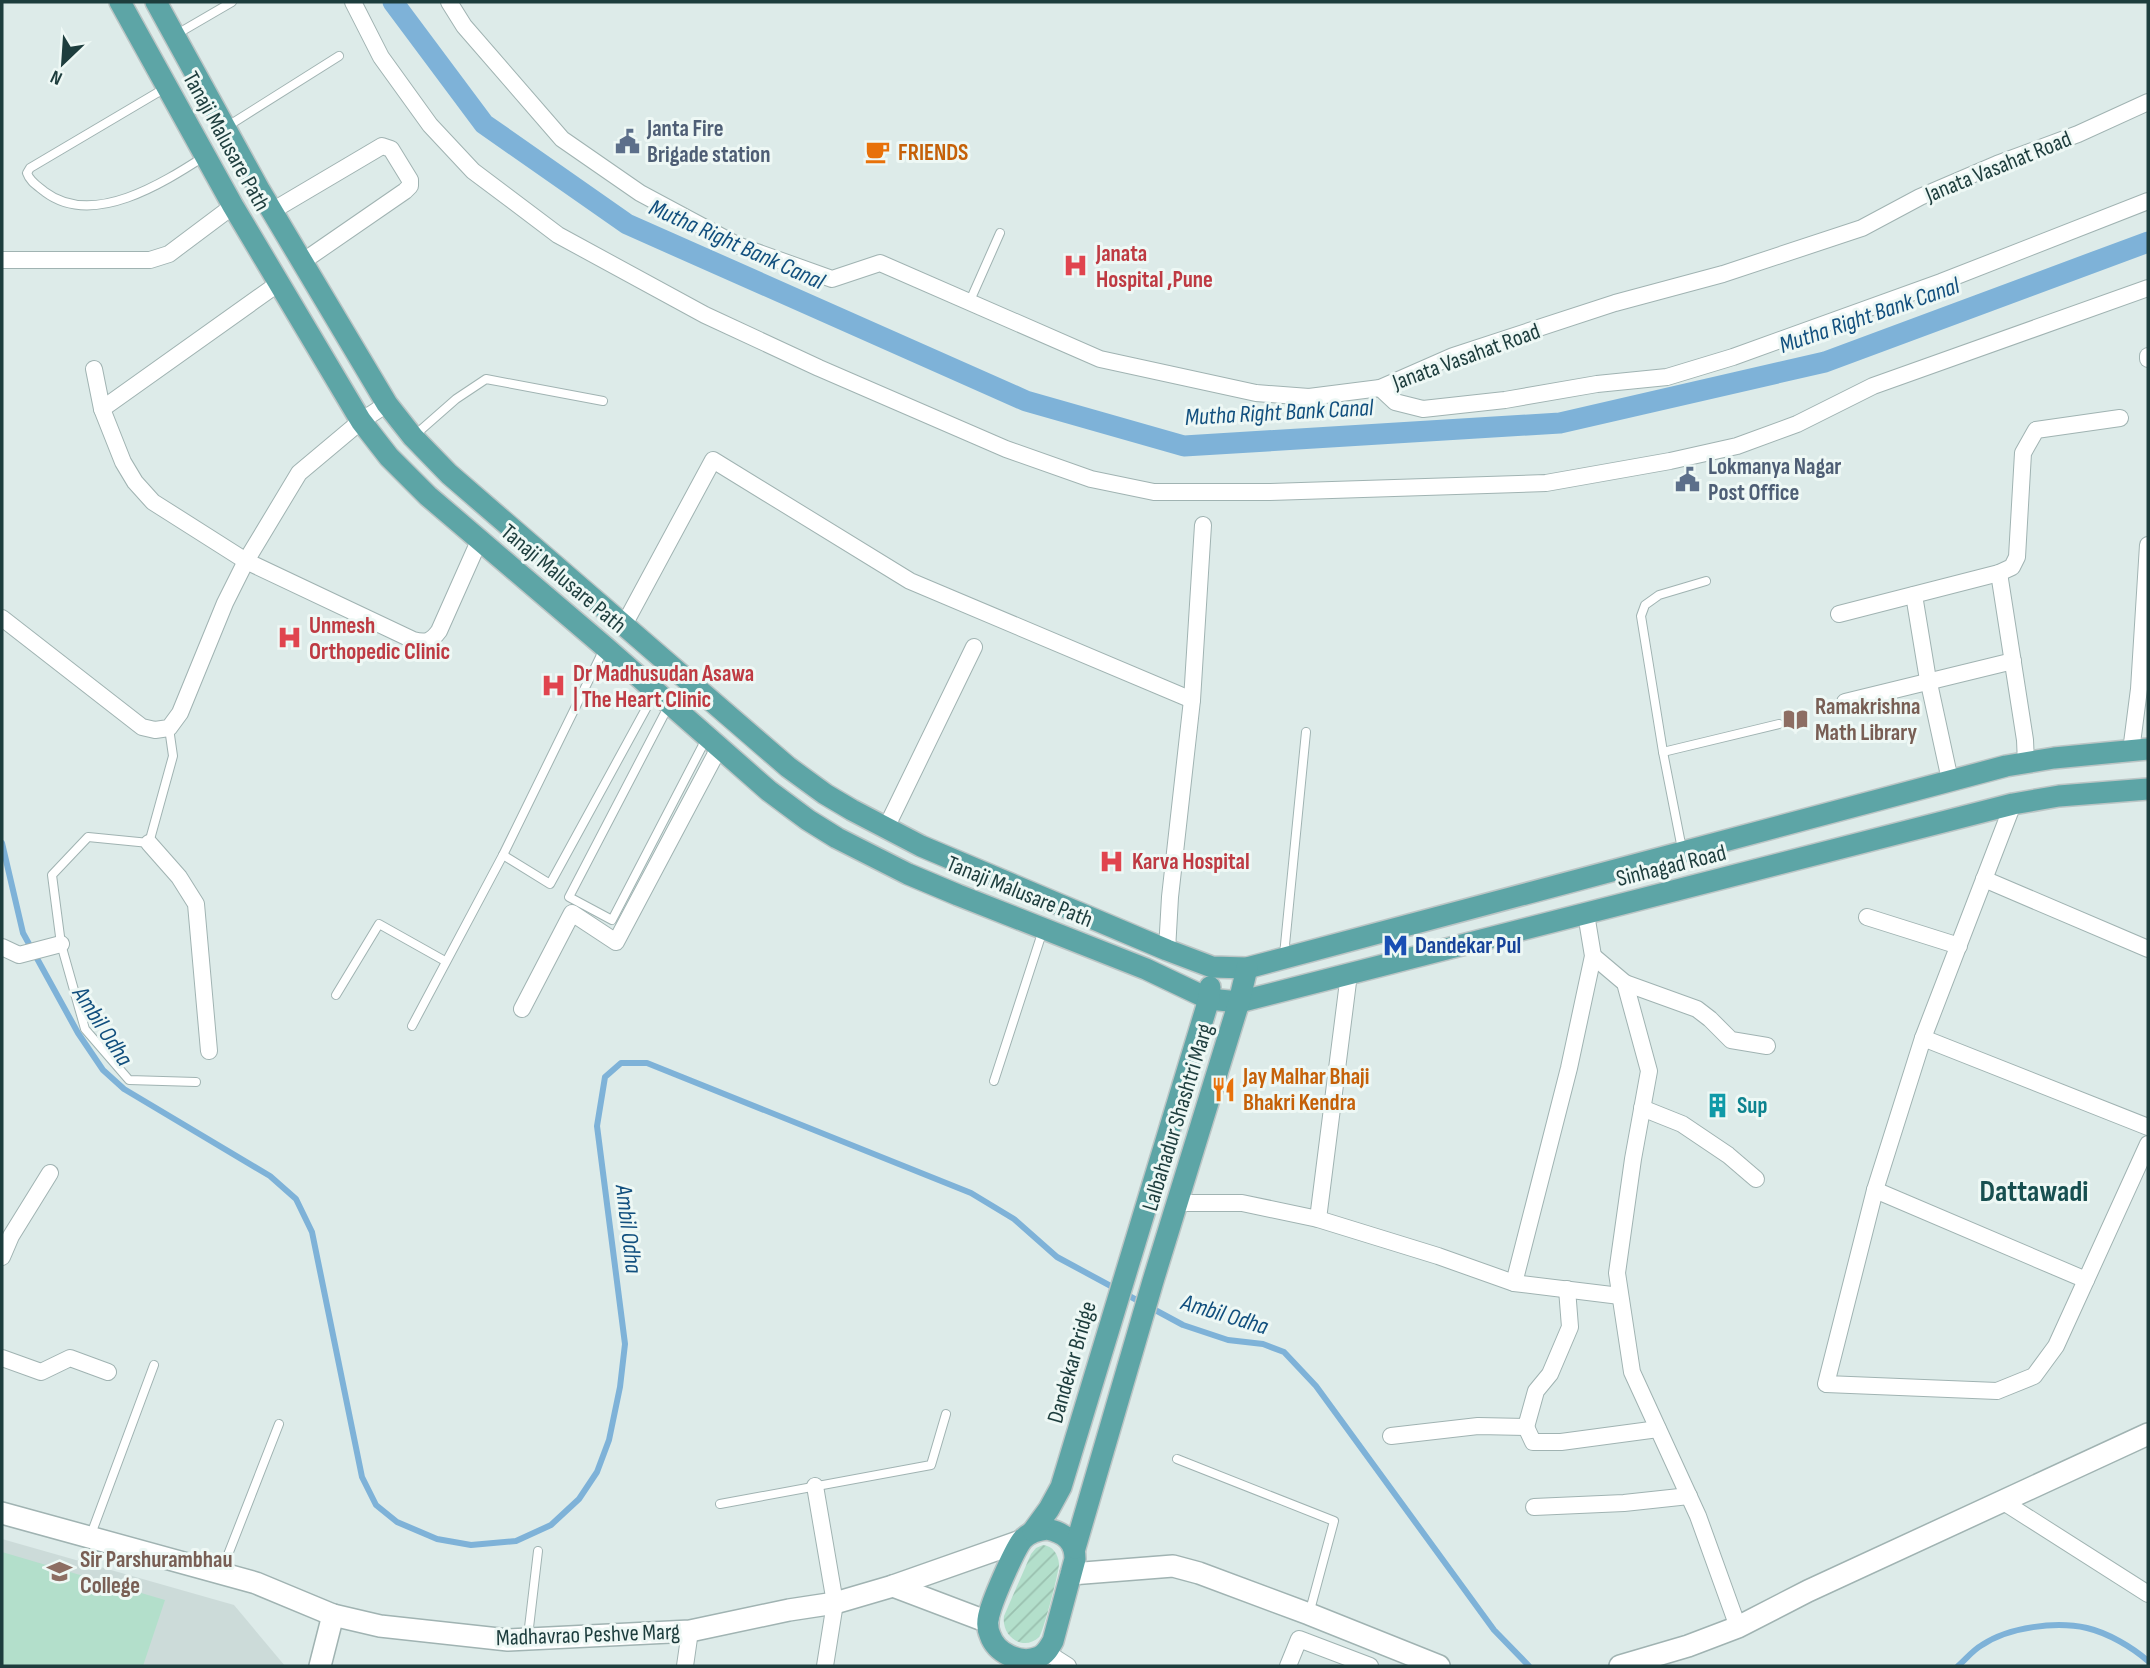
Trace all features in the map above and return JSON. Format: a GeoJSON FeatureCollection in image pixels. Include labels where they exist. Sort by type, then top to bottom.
{"type":"FeatureCollection","features":[{"type":"Feature","properties":{"kind":"main road","name":"Tanaji Malusare Path"},"geometry":{"type":"LineString","coordinates":[[120,2],[233,206],[361,421],[389,457],[428,496],[606,647],[769,791],[817,826],[908,874],[1146,970],[1209,999]]}},
{"type":"Feature","properties":{"kind":"main road","name":"Tanaji Malusare Path"},"geometry":{"type":"LineString","coordinates":[[156,2],[272,211],[387,404],[413,437],[449,474],[788,767],[834,800],[921,846],[1167,950],[1214,967]]}},
{"type":"Feature","properties":{"kind":"main road","name":"Sinhagad Road"},"geometry":{"type":"LineString","coordinates":[[1214,967],[1247,968],[1950,780],[2054,758],[2139,750]]}},
{"type":"Feature","properties":{"kind":"main road","name":"Sinhagad Road"},"geometry":{"type":"LineString","coordinates":[[1209,999],[1239,1002],[2013,804],[2059,796],[2148,789]]}},
{"type":"Feature","properties":{"kind":"main road"},"geometry":{"type":"LineString","coordinates":[[958,895],[970,866]]}},
{"type":"Feature","properties":{"kind":"main road"},"geometry":{"type":"LineString","coordinates":[[1608,872],[1619,905]]}},
{"type":"Feature","properties":{"kind":"main road","name":"Lalbahadur Shashtri Marg"},"geometry":{"type":"LineString","coordinates":[[1125,1272],[1209,999],[1214,967]]}},
{"type":"Feature","properties":{"kind":"main road","name":"Lalbahadur Shashtri Marg"},"geometry":{"type":"LineString","coordinates":[[1075,1548],[1247,968]]}},
{"type":"Feature","properties":{"kind":"main road","name":"Dandekar Bridge"},"geometry":{"type":"LineString","coordinates":[[1027,1536],[1057,1494],[1125,1272]]}},
{"type":"Feature","properties":{"kind":"main road"},"geometry":{"type":"LineString","coordinates":[[1047,1528],[1055,1530],[1071,1542],[1075,1548],[1075,1559],[1053,1641],[1040,1658],[1026,1659],[1002,1652],[989,1634],[988,1622],[991,1608],[1027,1536],[1047,1528]]}},
{"type":"Feature","properties":{"kind":"main road"},"geometry":{"type":"LineString","coordinates":[[995,1644],[995,1666]]}},
{"type":"Feature","properties":{"kind":"street"},"geometry":{"type":"LineString","coordinates":[[353,2],[381,57],[430,125],[473,171],[558,235],[705,315],[993,444],[1091,479],[1154,492],[1270,492],[1546,483],[1670,461],[1737,446],[1797,424],[1873,386],[2148,288]]}},
{"type":"Feature","properties":{"kind":"street","name":"Janata Vasahat Road"},"geometry":{"type":"LineString","coordinates":[[449,2],[464,26],[562,139],[640,193],[737,245],[832,279],[880,263],[1100,359],[1256,393],[1309,397],[1380,388],[1453,356],[1615,303],[1748,267],[1862,228],[1920,197],[1997,164],[2078,134],[2148,102]]}},
{"type":"Feature","properties":{"kind":"street"},"geometry":{"type":"LineString","coordinates":[[272,211],[382,146],[391,149],[410,180],[410,186],[405,191],[302,262]]}},
{"type":"Feature","properties":{"kind":"street"},"geometry":{"type":"LineString","coordinates":[[1380,388],[1395,402],[1423,409],[1505,400],[1597,384],[1667,377],[1941,282],[2148,201]]}},
{"type":"Feature","properties":{"kind":"street"},"geometry":{"type":"LineString","coordinates":[[2,260],[150,260],[169,254],[233,206]]}},
{"type":"Feature","properties":{"kind":"street"},"geometry":{"type":"LineString","coordinates":[[102,409],[279,283]]}},
{"type":"Feature","properties":{"kind":"street"},"geometry":{"type":"LineString","coordinates":[[94,369],[102,409],[123,462],[135,482],[153,502],[246,561],[413,640],[424,643],[433,640],[479,541]]}},
{"type":"Feature","properties":{"kind":"street"},"geometry":{"type":"LineString","coordinates":[[2,618],[142,727],[155,730],[169,728],[180,713],[225,603],[246,561],[299,473],[361,421],[387,404]]}},
{"type":"Feature","properties":{"kind":"street"},"geometry":{"type":"LineString","coordinates":[[1839,614],[1999,573],[2012,567],[2017,557],[2023,453],[2036,430],[2120,418]]}},
{"type":"Feature","properties":{"kind":"street"},"geometry":{"type":"LineString","coordinates":[[624,625],[713,460],[910,581],[1192,700]]}},
{"type":"Feature","properties":{"kind":"street"},"geometry":{"type":"LineString","coordinates":[[1167,950],[1170,897],[1192,700],[1203,525]]}},
{"type":"Feature","properties":{"kind":"street"},"geometry":{"type":"LineString","coordinates":[[2139,750],[2139,689],[2148,545]]}},
{"type":"Feature","properties":{"kind":"street"},"geometry":{"type":"LineString","coordinates":[[1999,573],[2025,740],[2026,763]]}},
{"type":"Feature","properties":{"kind":"street"},"geometry":{"type":"LineString","coordinates":[[1914,595],[1950,780]]}},
{"type":"Feature","properties":{"kind":"street"},"geometry":{"type":"LineString","coordinates":[[886,828],[974,647]]}},
{"type":"Feature","properties":{"kind":"street"},"geometry":{"type":"LineString","coordinates":[[1845,702],[2013,661]]}},
{"type":"Feature","properties":{"kind":"street"},"geometry":{"type":"LineString","coordinates":[[522,1009],[572,913],[616,942],[713,743]]}},
{"type":"Feature","properties":{"kind":"street"},"geometry":{"type":"LineString","coordinates":[[2013,804],[1923,1038],[1875,1190],[1826,1384],[1997,1391],[2034,1376],[2056,1346],[2148,1144]]}},
{"type":"Feature","properties":{"kind":"street"},"geometry":{"type":"LineString","coordinates":[[149,843],[179,877],[196,904],[209,1051]]}},
{"type":"Feature","properties":{"kind":"street"},"geometry":{"type":"LineString","coordinates":[[1984,879],[2148,949]]}},
{"type":"Feature","properties":{"kind":"street"},"geometry":{"type":"LineString","coordinates":[[1514,1283],[1569,1068],[1593,956],[1586,914]]}},
{"type":"Feature","properties":{"kind":"street"},"geometry":{"type":"LineString","coordinates":[[1867,917],[1959,946]]}},
{"type":"Feature","properties":{"kind":"street"},"geometry":{"type":"LineString","coordinates":[[2,947],[19,955],[61,944]]}},
{"type":"Feature","properties":{"kind":"street"},"geometry":{"type":"LineString","coordinates":[[1593,956],[1625,983],[1697,1009],[1731,1040],[1768,1046]]}},
{"type":"Feature","properties":{"kind":"street"},"geometry":{"type":"LineString","coordinates":[[1318,1219],[1349,974]]}},
{"type":"Feature","properties":{"kind":"street"},"geometry":{"type":"LineString","coordinates":[[1625,983],[1649,1070],[1616,1273],[1632,1372],[1698,1516],[1738,1627]]}},
{"type":"Feature","properties":{"kind":"street"},"geometry":{"type":"LineString","coordinates":[[1923,1038],[2148,1127]]}},
{"type":"Feature","properties":{"kind":"street"},"geometry":{"type":"LineString","coordinates":[[1642,1108],[1682,1124],[1728,1155],[1756,1179]]}},
{"type":"Feature","properties":{"kind":"street"},"geometry":{"type":"LineString","coordinates":[[2,1257],[6,1234],[50,1173]]}},
{"type":"Feature","properties":{"kind":"street"},"geometry":{"type":"LineString","coordinates":[[1875,1190],[2085,1280]]}},
{"type":"Feature","properties":{"kind":"street"},"geometry":{"type":"LineString","coordinates":[[1178,1203],[1242,1203],[1318,1219],[1514,1283],[1620,1296]]}},
{"type":"Feature","properties":{"kind":"street"},"geometry":{"type":"LineString","coordinates":[[1567,1289],[1570,1327],[1550,1374],[1536,1391],[1526,1427],[1533,1441],[1561,1443],[1658,1429]]}},
{"type":"Feature","properties":{"kind":"street"},"geometry":{"type":"LineString","coordinates":[[2,1358],[41,1372],[70,1359],[108,1372]]}},
{"type":"Feature","properties":{"kind":"street"},"geometry":{"type":"LineString","coordinates":[[1391,1436],[1478,1426],[1526,1427]]}},
{"type":"Feature","properties":{"kind":"street"},"geometry":{"type":"LineString","coordinates":[[1620,1666],[1688,1646],[1738,1627],[1808,1591],[2148,1434]]}},
{"type":"Feature","properties":{"kind":"street"},"geometry":{"type":"LineString","coordinates":[[814,1486],[835,1604],[825,1666]]}},
{"type":"Feature","properties":{"kind":"street"},"geometry":{"type":"LineString","coordinates":[[1534,1507],[1624,1503],[1689,1496]]}},
{"type":"Feature","properties":{"kind":"street"},"geometry":{"type":"LineString","coordinates":[[2002,1501],[2148,1594]]}},
{"type":"Feature","properties":{"kind":"street","name":"Madhavrao Peshve Marg"},"geometry":{"type":"LineString","coordinates":[[2,1513],[256,1583],[333,1615],[380,1626],[508,1640],[690,1631],[789,1610],[835,1604],[893,1586],[1027,1536]]}},
{"type":"Feature","properties":{"kind":"street"},"geometry":{"type":"LineString","coordinates":[[1071,1574],[1173,1566],[1309,1614],[1438,1666]]}},
{"type":"Feature","properties":{"kind":"street"},"geometry":{"type":"LineString","coordinates":[[893,1586],[988,1622]]}},
{"type":"Feature","properties":{"kind":"street"},"geometry":{"type":"LineString","coordinates":[[320,1666],[333,1615]]}},
{"type":"Feature","properties":{"kind":"street"},"geometry":{"type":"LineString","coordinates":[[685,1666],[690,1631]]}},
{"type":"Feature","properties":{"kind":"street"},"geometry":{"type":"LineString","coordinates":[[1288,1666],[1299,1639],[1370,1666]]}},
{"type":"Feature","properties":{"kind":"street"},"geometry":{"type":"LineString","coordinates":[[1040,1658],[1068,1666]]}},
{"type":"Feature","properties":{"kind":"lane"},"geometry":{"type":"LineString","coordinates":[[174,35],[232,2]]}},
{"type":"Feature","properties":{"kind":"lane"},"geometry":{"type":"LineString","coordinates":[[225,128],[339,56]]}},
{"type":"Feature","properties":{"kind":"lane"},"geometry":{"type":"LineString","coordinates":[[167,87],[30,168],[27,173],[29,179],[55,199],[79,206],[125,199],[172,178],[205,156]]}},
{"type":"Feature","properties":{"kind":"lane"},"geometry":{"type":"LineString","coordinates":[[969,303],[1000,233]]}},
{"type":"Feature","properties":{"kind":"lane"},"geometry":{"type":"LineString","coordinates":[[413,437],[456,399],[486,379],[603,401]]}},
{"type":"Feature","properties":{"kind":"lane"},"geometry":{"type":"LineString","coordinates":[[1683,852],[1662,752],[1641,616],[1645,605],[1659,595],[1706,582]]}},
{"type":"Feature","properties":{"kind":"lane"},"geometry":{"type":"LineString","coordinates":[[412,1026],[503,855],[606,647]]}},
{"type":"Feature","properties":{"kind":"lane"},"geometry":{"type":"LineString","coordinates":[[503,855],[550,884],[662,698]]}},
{"type":"Feature","properties":{"kind":"lane"},"geometry":{"type":"LineString","coordinates":[[662,698],[569,897],[612,920],[713,743]]}},
{"type":"Feature","properties":{"kind":"lane"},"geometry":{"type":"LineString","coordinates":[[1662,752],[1779,724]]}},
{"type":"Feature","properties":{"kind":"lane"},"geometry":{"type":"LineString","coordinates":[[169,728],[173,755],[149,843],[88,837],[52,875],[61,944],[85,1029],[129,1080],[196,1082]]}},
{"type":"Feature","properties":{"kind":"lane"},"geometry":{"type":"LineString","coordinates":[[1284,958],[1306,732]]}},
{"type":"Feature","properties":{"kind":"lane"},"geometry":{"type":"LineString","coordinates":[[336,995],[379,924],[445,961]]}},
{"type":"Feature","properties":{"kind":"lane"},"geometry":{"type":"LineString","coordinates":[[994,1081],[1043,930]]}},
{"type":"Feature","properties":{"kind":"lane"},"geometry":{"type":"LineString","coordinates":[[90,1537],[153,1365]]}},
{"type":"Feature","properties":{"kind":"lane"},"geometry":{"type":"LineString","coordinates":[[720,1504],[931,1465],[946,1414]]}},
{"type":"Feature","properties":{"kind":"lane"},"geometry":{"type":"LineString","coordinates":[[220,1573],[279,1424]]}},
{"type":"Feature","properties":{"kind":"lane"},"geometry":{"type":"LineString","coordinates":[[1178,1459],[1334,1521],[1309,1614]]}},
{"type":"Feature","properties":{"kind":"lane"},"geometry":{"type":"LineString","coordinates":[[527,1639],[538,1551]]}},
{"type":"Feature","properties":{"kind":"shaded area","name":"Sir Parshurambhau College"},"geometry":{"type":"Polygon","coordinates":[[[2,1539],[234,1605],[285,1666],[2,1666],[2,1539]]]}},
{"type":"Feature","properties":{"kind":"green space"},"geometry":{"type":"Polygon","coordinates":[[[1043,1545],[1052,1549],[1057,1557],[1059,1564],[1056,1578],[1039,1637],[1027,1643],[1021,1642],[1010,1636],[1006,1630],[1004,1616],[1031,1554],[1043,1545]]]}},
{"type":"Feature","properties":{"kind":"green space"},"geometry":{"type":"Polygon","coordinates":[[[2,1552],[165,1600],[143,1666],[2,1666],[2,1552]]]}},
{"type":"Feature","properties":{"kind":"waterway","name":"Mutha Right Bank Canal"},"geometry":{"type":"LineString","coordinates":[[393,2],[484,124],[627,224],[1026,401],[1184,446],[1560,423],[1825,362],[2148,242]]}},
{"type":"Feature","properties":{"kind":"waterway","name":"Ambil Odha"},"geometry":{"type":"LineString","coordinates":[[2,843],[23,933],[78,1033],[103,1070],[124,1089],[270,1176],[296,1199],[312,1232],[362,1477],[376,1505],[397,1522],[437,1539],[471,1545],[516,1541],[551,1525],[579,1499],[597,1472],[609,1440],[620,1387],[625,1344],[597,1126],[605,1077],[621,1063],[647,1063],[971,1193],[1014,1219],[1057,1257],[1183,1325],[1228,1340],[1263,1344],[1284,1352],[1316,1386],[1494,1630],[1529,1666]]}},
{"type":"Feature","properties":{"kind":"waterway","name":"Ambil Odha"},"geometry":{"type":"LineString","coordinates":[[1958,1666],[1979,1647],[2005,1634],[2033,1627],[2061,1625],[2103,1633],[2148,1661]]}},
{"type":"Feature","properties":{"kind":"place","name":"Janta Fire Brigade station"},"geometry":{"type":"Point","coordinates":[627,141]}},
{"type":"Feature","properties":{"kind":"place","name":"FRIENDS"},"geometry":{"type":"Point","coordinates":[878,152]}},
{"type":"Feature","properties":{"kind":"place","name":"Janata Hospital ,Pune"},"geometry":{"type":"Point","coordinates":[1076,266]}},
{"type":"Feature","properties":{"kind":"place","name":"Lokmanya Nagar Post Office"},"geometry":{"type":"Point","coordinates":[1688,479]}},
{"type":"Feature","properties":{"kind":"place","name":"Unmesh Orthopedic Clinic"},"geometry":{"type":"Point","coordinates":[289,638]}},
{"type":"Feature","properties":{"kind":"place","name":"Dr Madhusudan Asawa | The Heart Clinic"},"geometry":{"type":"Point","coordinates":[553,686]}},
{"type":"Feature","properties":{"kind":"place","name":"Ramakrishna Math Library"},"geometry":{"type":"Point","coordinates":[1795,719]}},
{"type":"Feature","properties":{"kind":"place","name":"Karva Hospital"},"geometry":{"type":"Point","coordinates":[1112,861]}},
{"type":"Feature","properties":{"kind":"place","name":"Dandekar Pul"},"geometry":{"type":"Point","coordinates":[1395,945]}},
{"type":"Feature","properties":{"kind":"place","name":"Jay Malhar Bhaji Bhakri Kendra"},"geometry":{"type":"Point","coordinates":[1223,1089]}},
{"type":"Feature","properties":{"kind":"place","name":"Sup"},"geometry":{"type":"Point","coordinates":[1717,1105]}},
{"type":"Feature","properties":{"kind":"place","name":"Sir Parshurambhau College"},"geometry":{"type":"Point","coordinates":[60,1572]}},
{"type":"Feature","properties":{"kind":"district","name":"Dattawadi"},"geometry":{"type":"Point","coordinates":[2034,1191]}}]}
